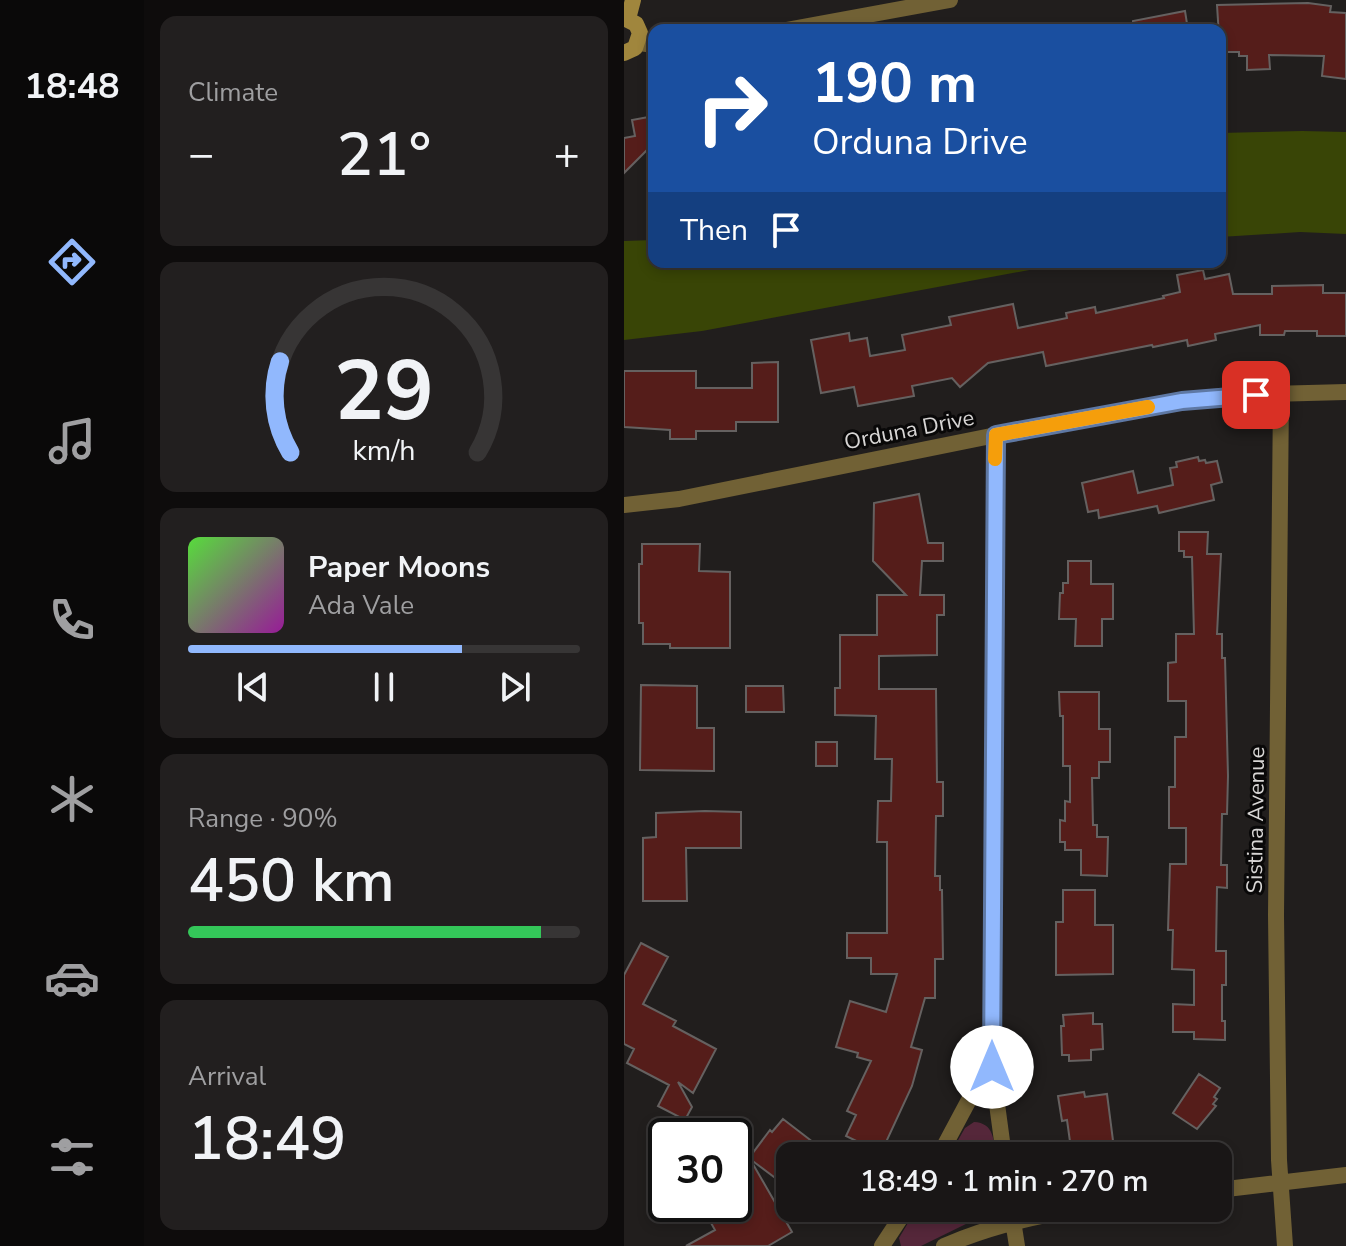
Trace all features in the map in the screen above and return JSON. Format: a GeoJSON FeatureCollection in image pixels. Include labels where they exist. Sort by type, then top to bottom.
{"type":"FeatureCollection","features":[{"type":"Feature","properties":{"kind":"street"},"geometry":{"type":"LineString","coordinates":[[624,53],[646,44],[639,28],[626,19],[633,0]]}},
{"type":"Feature","properties":{"kind":"street"},"geometry":{"type":"LineString","coordinates":[[819,24],[950,0]]}},
{"type":"Feature","properties":{"kind":"street","name":"Orduna Drive"},"geometry":{"type":"LineString","coordinates":[[624,505],[679,499],[1182,401],[1232,395],[1346,392]]}},
{"type":"Feature","properties":{"kind":"street","name":"Sistina Avenue"},"geometry":{"type":"LineString","coordinates":[[1281,394],[1276,915],[1280,1182],[1285,1246]]}},
{"type":"Feature","properties":{"kind":"street"},"geometry":{"type":"LineString","coordinates":[[996,435],[992,1067],[1002,1142]]}},
{"type":"Feature","properties":{"kind":"street"},"geometry":{"type":"LineString","coordinates":[[946,1142],[970,1098],[992,1067]]}},
{"type":"Feature","properties":{"kind":"street"},"geometry":{"type":"LineString","coordinates":[[1232,1188],[1346,1175]]}},
{"type":"Feature","properties":{"kind":"street"},"geometry":{"type":"LineString","coordinates":[[882,1246],[898,1222]]}},
{"type":"Feature","properties":{"kind":"street"},"geometry":{"type":"LineString","coordinates":[[944,1246],[999,1222]]}},
{"type":"Feature","properties":{"kind":"street"},"geometry":{"type":"LineString","coordinates":[[1013,1222],[1017,1246]]}},
{"type":"Feature","properties":{"kind":"shaded area"},"geometry":{"type":"Polygon","coordinates":[[[1346,132],[1346,234],[1300,232],[1226,237],[1226,133],[1346,132]]]}},
{"type":"Feature","properties":{"kind":"shaded area"},"geometry":{"type":"Polygon","coordinates":[[[648,240],[648,268],[1040,268],[702,331],[624,340],[624,241],[648,240]]]}},
{"type":"Feature","properties":{"kind":"shaded area"},"geometry":{"type":"Polygon","coordinates":[[[974,1122],[986,1125],[993,1142],[957,1142],[965,1128],[974,1122]]]}},
{"type":"Feature","properties":{"kind":"shaded area"},"geometry":{"type":"Polygon","coordinates":[[[909,1222],[969,1222],[921,1246],[901,1246],[899,1238],[909,1222]]]}},
{"type":"Feature","properties":{"kind":"building"},"geometry":{"type":"Polygon","coordinates":[[[1308,3],[1331,6],[1330,12],[1346,13],[1346,79],[1322,76],[1324,56],[1269,55],[1270,69],[1247,70],[1247,56],[1239,56],[1239,52],[1226,52],[1226,24],[1218,24],[1217,5],[1308,3]]]}},
{"type":"Feature","properties":{"kind":"building"},"geometry":{"type":"Polygon","coordinates":[[[1185,11],[1187,24],[1133,24],[1133,21],[1185,11]]]}},
{"type":"Feature","properties":{"kind":"building"},"geometry":{"type":"Polygon","coordinates":[[[648,117],[648,149],[624,173],[624,138],[635,136],[632,120],[648,117]]]}},
{"type":"Feature","properties":{"kind":"building"},"geometry":{"type":"Polygon","coordinates":[[[1203,270],[1205,279],[1229,274],[1233,294],[1272,294],[1272,286],[1323,285],[1323,293],[1346,293],[1346,336],[1317,336],[1317,331],[1260,335],[1260,325],[1215,334],[1216,340],[1188,346],[1187,340],[1046,366],[1043,352],[988,363],[960,387],[952,378],[912,386],[914,396],[858,406],[854,387],[821,393],[811,340],[849,333],[850,341],[867,338],[870,356],[905,350],[902,335],[951,325],[949,317],[1013,304],[1018,328],[1067,318],[1066,313],[1095,307],[1096,313],[1164,298],[1180,292],[1177,275],[1203,270]]]}},
{"type":"Feature","properties":{"kind":"building"},"geometry":{"type":"Polygon","coordinates":[[[778,362],[778,422],[736,422],[736,431],[696,431],[696,439],[670,439],[670,430],[624,427],[624,371],[696,371],[696,388],[752,388],[752,363],[778,362]]]}},
{"type":"Feature","properties":{"kind":"building"},"geometry":{"type":"Polygon","coordinates":[[[1198,457],[1199,461],[1205,460],[1206,463],[1217,461],[1222,482],[1211,485],[1214,500],[1159,513],[1157,506],[1099,518],[1098,510],[1088,512],[1082,483],[1133,471],[1138,493],[1173,485],[1170,468],[1177,467],[1176,462],[1198,457]]]}},
{"type":"Feature","properties":{"kind":"building"},"geometry":{"type":"Polygon","coordinates":[[[919,494],[928,543],[943,543],[943,561],[922,561],[920,595],[944,595],[944,615],[937,615],[937,655],[879,656],[879,689],[936,689],[937,782],[943,782],[943,816],[936,816],[935,876],[940,876],[942,890],[943,959],[935,959],[935,998],[925,998],[911,1047],[922,1050],[912,1086],[886,1142],[858,1142],[846,1136],[856,1115],[847,1111],[871,1061],[857,1057],[858,1053],[836,1047],[850,1001],[886,1012],[897,974],[871,974],[871,958],[847,958],[847,933],[887,933],[887,842],[877,842],[878,801],[891,801],[892,759],[875,759],[876,716],[835,715],[835,688],[840,688],[840,635],[877,635],[877,595],[906,595],[873,561],[874,503],[919,494]]]}},
{"type":"Feature","properties":{"kind":"building"},"geometry":{"type":"Polygon","coordinates":[[[1179,532],[1208,532],[1207,554],[1221,554],[1217,634],[1222,634],[1222,658],[1225,658],[1228,776],[1227,814],[1222,814],[1221,865],[1227,865],[1227,888],[1217,887],[1216,951],[1226,951],[1226,985],[1222,985],[1225,1040],[1194,1039],[1194,1032],[1173,1032],[1173,1004],[1194,1005],[1194,970],[1172,969],[1173,930],[1168,930],[1170,864],[1186,864],[1186,828],[1169,828],[1169,787],[1175,787],[1175,737],[1186,737],[1186,701],[1168,701],[1168,663],[1176,662],[1176,634],[1194,634],[1192,557],[1184,557],[1184,551],[1179,551],[1179,532]]]}},
{"type":"Feature","properties":{"kind":"building"},"geometry":{"type":"Polygon","coordinates":[[[642,544],[700,544],[699,571],[730,572],[730,648],[670,648],[670,644],[643,644],[643,623],[639,623],[642,544]]]}},
{"type":"Feature","properties":{"kind":"building"},"geometry":{"type":"Polygon","coordinates":[[[1068,561],[1091,561],[1091,584],[1113,584],[1113,619],[1102,619],[1102,646],[1075,646],[1076,619],[1059,619],[1060,593],[1063,593],[1063,583],[1068,583],[1068,561]]]}},
{"type":"Feature","properties":{"kind":"building"},"geometry":{"type":"Polygon","coordinates":[[[641,685],[697,686],[697,728],[714,728],[714,771],[640,770],[641,685]]]}},
{"type":"Feature","properties":{"kind":"building"},"geometry":{"type":"Polygon","coordinates":[[[746,686],[783,686],[784,712],[746,712],[746,686]]]}},
{"type":"Feature","properties":{"kind":"building"},"geometry":{"type":"Polygon","coordinates":[[[1059,692],[1099,692],[1099,729],[1110,729],[1110,762],[1099,762],[1099,778],[1092,778],[1093,825],[1097,825],[1097,837],[1108,837],[1107,876],[1081,875],[1081,850],[1065,850],[1065,842],[1060,842],[1060,820],[1065,821],[1065,801],[1070,802],[1070,766],[1063,766],[1063,716],[1060,716],[1059,692]]]}},
{"type":"Feature","properties":{"kind":"building"},"geometry":{"type":"Polygon","coordinates":[[[816,742],[837,742],[837,766],[816,766],[816,742]]]}},
{"type":"Feature","properties":{"kind":"building"},"geometry":{"type":"Polygon","coordinates":[[[741,812],[741,848],[686,848],[687,901],[643,901],[643,838],[656,837],[656,813],[741,812]]]}},
{"type":"Feature","properties":{"kind":"building"},"geometry":{"type":"Polygon","coordinates":[[[1063,890],[1095,890],[1095,925],[1113,925],[1113,974],[1056,975],[1056,922],[1063,922],[1063,890]]]}},
{"type":"Feature","properties":{"kind":"building"},"geometry":{"type":"Polygon","coordinates":[[[641,943],[668,957],[643,1004],[676,1021],[673,1026],[716,1049],[693,1093],[678,1082],[692,1107],[686,1118],[658,1106],[669,1085],[627,1063],[634,1049],[624,1044],[624,975],[641,943]]]}},
{"type":"Feature","properties":{"kind":"building"},"geometry":{"type":"Polygon","coordinates":[[[1093,1013],[1093,1024],[1102,1024],[1103,1049],[1091,1050],[1091,1060],[1069,1061],[1069,1055],[1062,1055],[1063,1015],[1093,1013]]]}},
{"type":"Feature","properties":{"kind":"building"},"geometry":{"type":"Polygon","coordinates":[[[1199,1074],[1220,1088],[1214,1097],[1217,1099],[1213,1104],[1216,1106],[1197,1129],[1173,1113],[1199,1074]]]}},
{"type":"Feature","properties":{"kind":"building"},"geometry":{"type":"Polygon","coordinates":[[[1084,1092],[1085,1097],[1107,1094],[1113,1142],[1070,1142],[1067,1120],[1062,1121],[1058,1096],[1084,1092]]]}},
{"type":"Feature","properties":{"kind":"building"},"geometry":{"type":"Polygon","coordinates":[[[783,1119],[813,1142],[776,1142],[776,1178],[752,1160],[752,1154],[770,1130],[772,1132],[783,1119]]]}},
{"type":"Feature","properties":{"kind":"building"},"geometry":{"type":"Polygon","coordinates":[[[752,1162],[776,1204],[776,1222],[786,1222],[792,1232],[768,1246],[686,1246],[715,1230],[710,1222],[752,1222],[752,1162]]]}},
{"type":"Feature","properties":{"kind":"slow traffic"},"geometry":{"type":"LineString","coordinates":[[995,459],[996,435],[1148,407]]}},
{"type":"Feature","properties":{"kind":"route"},"geometry":{"type":"LineString","coordinates":[[992,1067],[996,435],[1182,401],[1256,395]]}}]}
